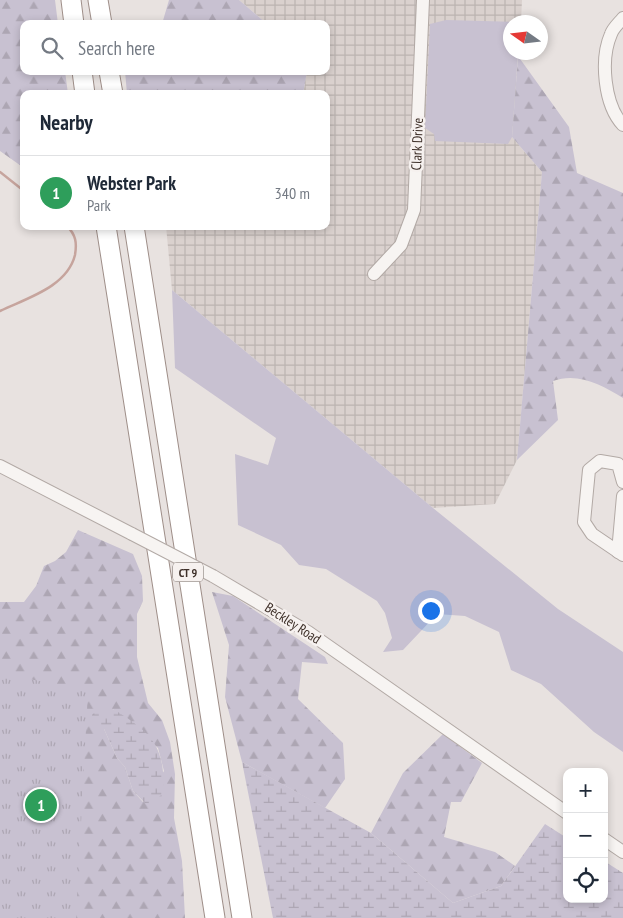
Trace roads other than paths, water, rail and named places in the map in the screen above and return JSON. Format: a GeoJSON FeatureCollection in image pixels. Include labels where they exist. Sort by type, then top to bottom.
{"type":"FeatureCollection","features":[{"type":"Feature","properties":{"kind":"highway"},"geometry":{"type":"LineString","coordinates":[[70,0],[73,20]]}},
{"type":"Feature","properties":{"kind":"highway"},"geometry":{"type":"LineString","coordinates":[[98,0],[101,20]]}},
{"type":"Feature","properties":{"kind":"highway"},"geometry":{"type":"LineString","coordinates":[[83,75],[84,90]]}},
{"type":"Feature","properties":{"kind":"highway"},"geometry":{"type":"LineString","coordinates":[[110,75],[112,90]]}},
{"type":"Feature","properties":{"kind":"highway","name":"CT 9"},"geometry":{"type":"LineString","coordinates":[[107,230],[215,918]]}},
{"type":"Feature","properties":{"kind":"highway","name":"CT 9"},"geometry":{"type":"LineString","coordinates":[[135,230],[242,918]]}},
{"type":"Feature","properties":{"kind":"street","name":"Clark Drive"},"geometry":{"type":"LineString","coordinates":[[374,274],[401,244],[414,210],[423,0]]}},
{"type":"Feature","properties":{"kind":"street"},"geometry":{"type":"LineString","coordinates":[[623,18],[611,32],[606,49],[606,72],[608,102],[616,117],[623,124]]}},
{"type":"Feature","properties":{"kind":"street"},"geometry":{"type":"LineString","coordinates":[[621,553],[592,534],[584,522],[589,470],[600,461],[618,464],[623,482]]}},
{"type":"Feature","properties":{"kind":"street","name":"Beckley Road"},"geometry":{"type":"LineString","coordinates":[[0,466],[213,576],[308,632],[563,810]]}},
{"type":"Feature","properties":{"kind":"street"},"geometry":{"type":"LineString","coordinates":[[621,553],[623,496]]}},
{"type":"Feature","properties":{"kind":"street"},"geometry":{"type":"LineString","coordinates":[[608,842],[623,852]]}},
{"type":"Feature","properties":{"kind":"waterway"},"geometry":{"type":"LineString","coordinates":[[0,172],[20,188]]}},
{"type":"Feature","properties":{"kind":"waterway"},"geometry":{"type":"LineString","coordinates":[[0,311],[45,290],[64,275],[71,266],[76,251],[76,243],[71,230]]}},
{"type":"Feature","properties":{"kind":"place","name":"Webster Park"},"geometry":{"type":"Point","coordinates":[41,805]}}]}
